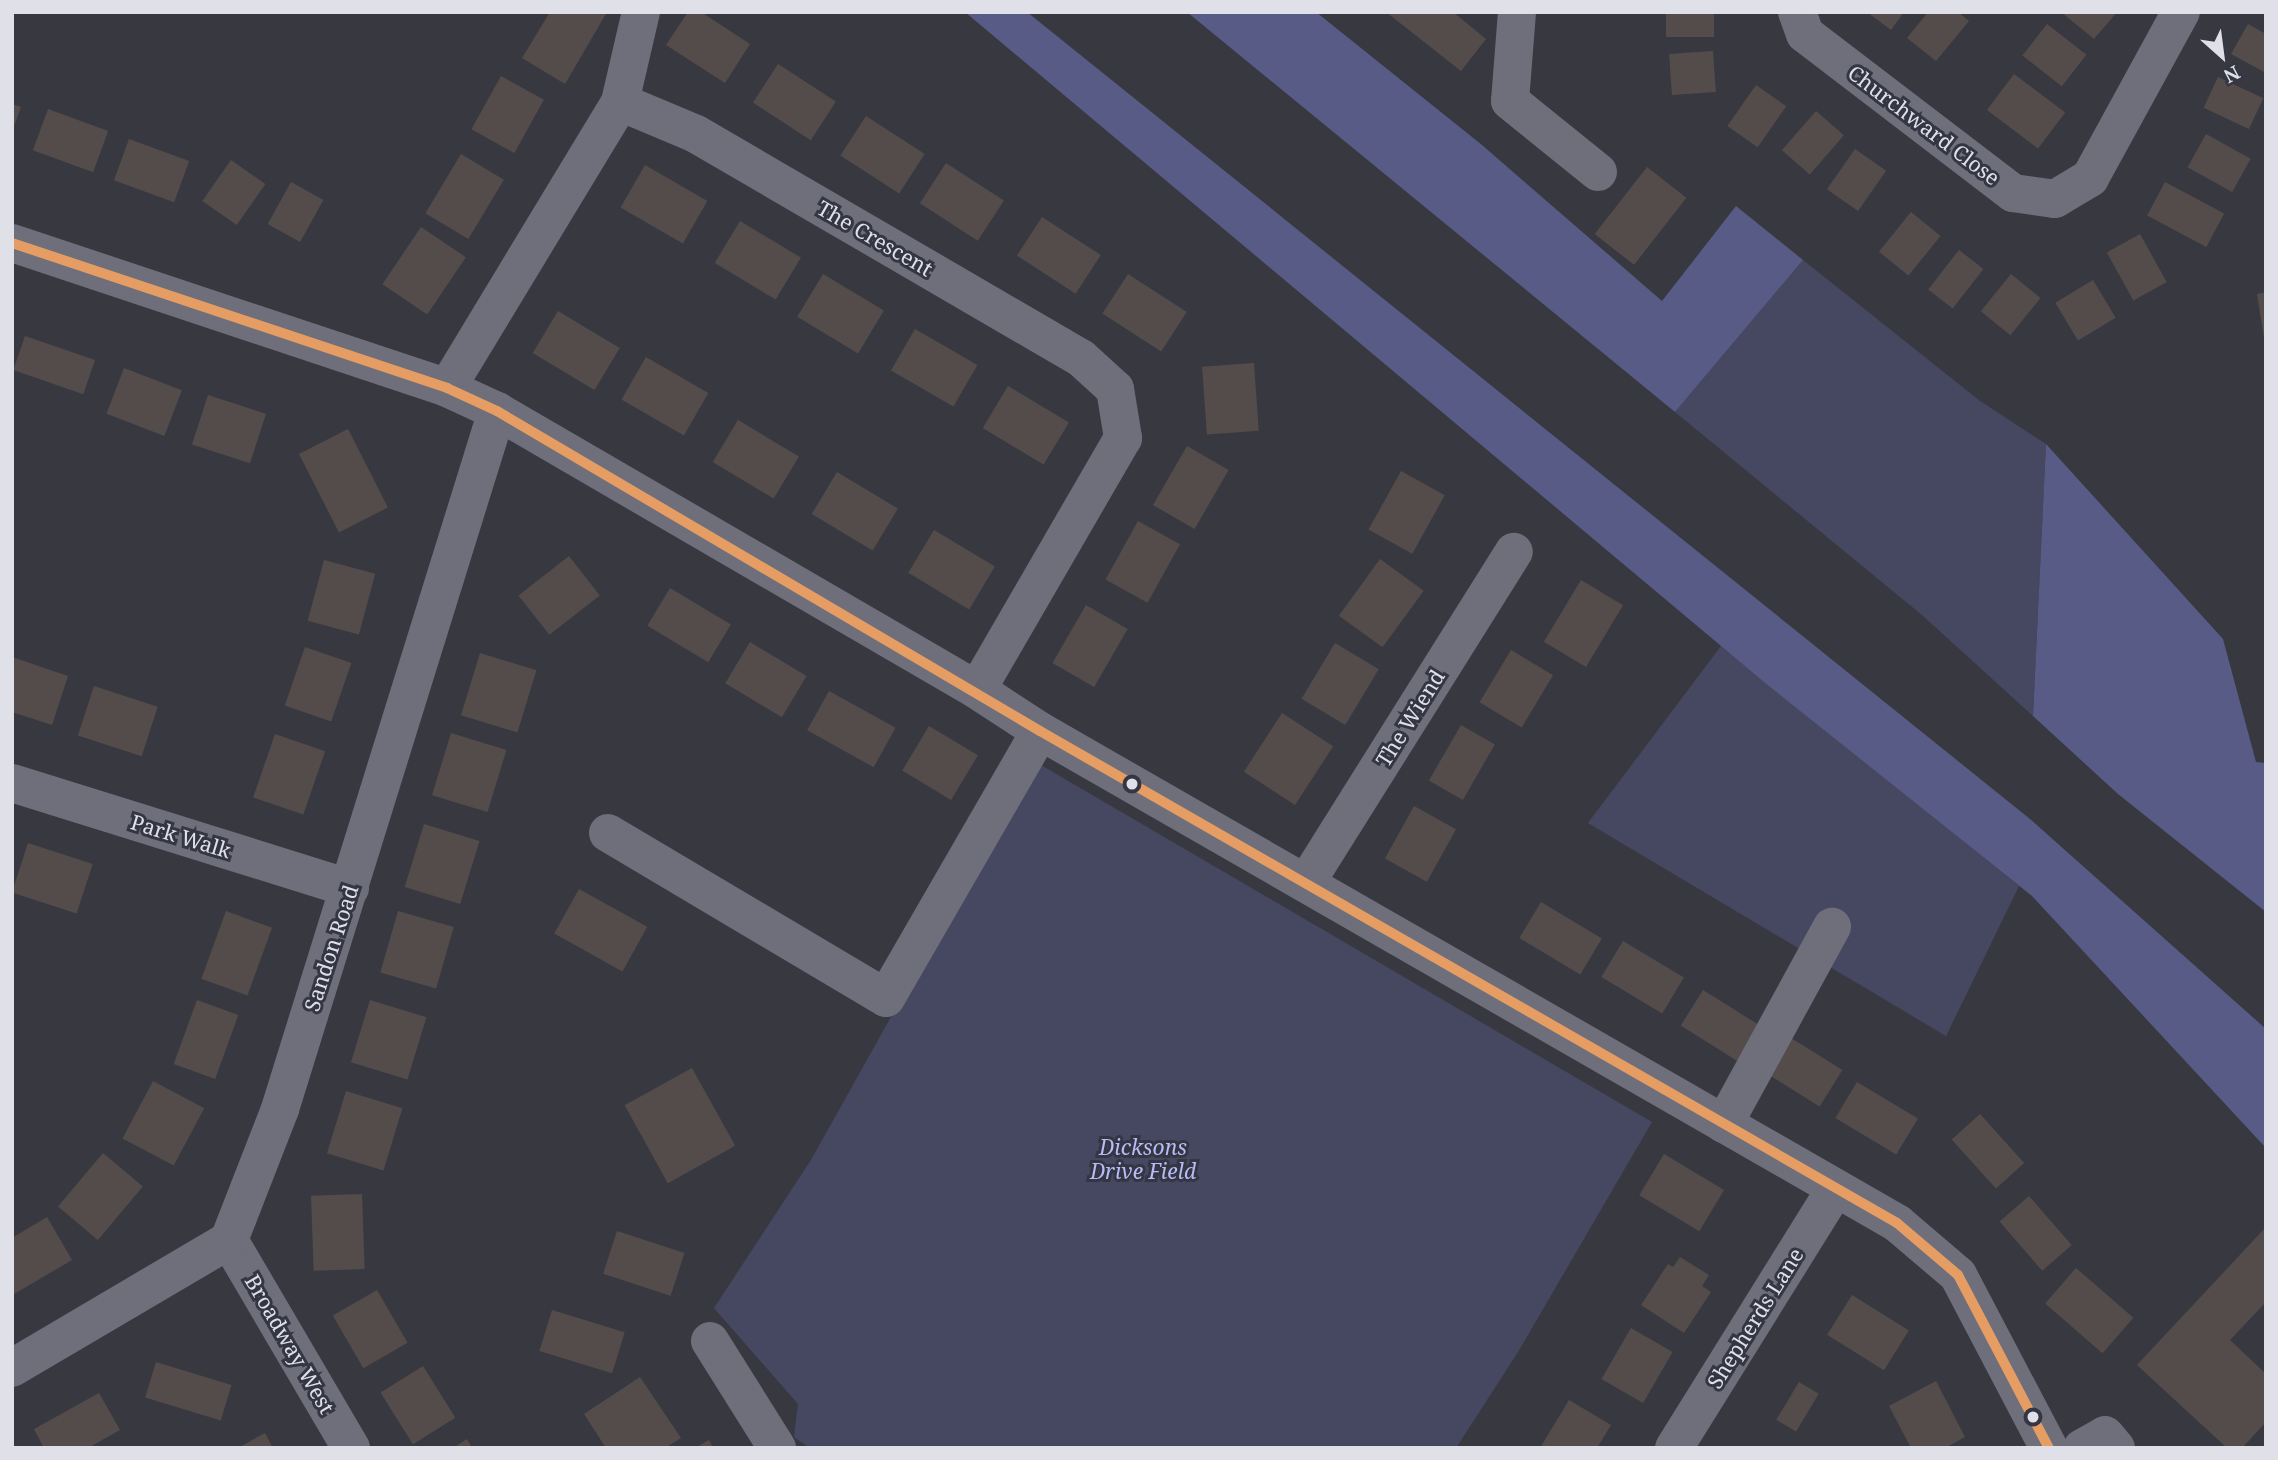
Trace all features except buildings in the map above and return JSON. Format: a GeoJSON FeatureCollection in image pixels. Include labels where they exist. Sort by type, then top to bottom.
{"type":"FeatureCollection","features":[{"type":"Feature","properties":{"kind":"street"},"geometry":{"type":"LineString","coordinates":[[447,388],[620,102],[641,12]]}},
{"type":"Feature","properties":{"kind":"street"},"geometry":{"type":"LineString","coordinates":[[1517,12],[1510,101],[1598,172]]}},
{"type":"Feature","properties":{"kind":"street","name":"Churchward Close"},"geometry":{"type":"LineString","coordinates":[[1797,12],[1805,34],[2013,193],[2054,199],[2090,177],[2181,12]]}},
{"type":"Feature","properties":{"kind":"street","name":"The Crescent"},"geometry":{"type":"LineString","coordinates":[[620,102],[696,134],[1081,358],[1115,388],[1123,438],[978,690]]}},
{"type":"Feature","properties":{"kind":"street"},"geometry":{"type":"LineString","coordinates":[[12,243],[447,388],[497,411],[978,690],[1040,731],[1897,1223],[1958,1275],[2049,1448]]}},
{"type":"Feature","properties":{"kind":"street","name":"Sandon Road"},"geometry":{"type":"LineString","coordinates":[[229,1240],[280,1109],[497,411]]}},
{"type":"Feature","properties":{"kind":"street","name":"The Wiend"},"geometry":{"type":"LineString","coordinates":[[1306,883],[1514,552]]}},
{"type":"Feature","properties":{"kind":"street"},"geometry":{"type":"LineString","coordinates":[[608,833],[886,998],[1040,731]]}},
{"type":"Feature","properties":{"kind":"street","name":"Park Walk"},"geometry":{"type":"LineString","coordinates":[[12,783],[350,888]]}},
{"type":"Feature","properties":{"kind":"street"},"geometry":{"type":"LineString","coordinates":[[1724,1124],[1832,927]]}},
{"type":"Feature","properties":{"kind":"street","name":"Shepherds Lane"},"geometry":{"type":"LineString","coordinates":[[1674,1448],[1836,1188]]}},
{"type":"Feature","properties":{"kind":"street"},"geometry":{"type":"LineString","coordinates":[[12,1368],[229,1240]]}},
{"type":"Feature","properties":{"kind":"street","name":"Broadway West"},"geometry":{"type":"LineString","coordinates":[[229,1240],[351,1448]]}},
{"type":"Feature","properties":{"kind":"street"},"geometry":{"type":"LineString","coordinates":[[710,1341],[777,1448]]}},
{"type":"Feature","properties":{"kind":"street"},"geometry":{"type":"LineString","coordinates":[[2082,1448],[2105,1435],[2116,1448]]}},
{"type":"Feature","properties":{"kind":"green space"},"geometry":{"type":"Polygon","coordinates":[[[1803,260],[1980,401],[2046,444],[2033,716],[1922,615],[1675,412],[1803,260]]]}},
{"type":"Feature","properties":{"kind":"green space"},"geometry":{"type":"Polygon","coordinates":[[[1721,646],[2019,886],[1946,1036],[1588,823],[1721,646]]]}},
{"type":"Feature","properties":{"kind":"green space","name":"Dicksons Drive Field"},"geometry":{"type":"Polygon","coordinates":[[[1034,761],[1652,1122],[1518,1352],[1456,1448],[810,1448],[794,1437],[798,1404],[714,1308],[811,1160],[1034,761]]]}},
{"type":"Feature","properties":{"kind":"shaded area"},"geometry":{"type":"Polygon","coordinates":[[[965,12],[1027,12],[2030,819],[2266,1029],[2266,1148],[2032,896],[1764,682],[965,12]]]}},
{"type":"Feature","properties":{"kind":"shaded area"},"geometry":{"type":"Polygon","coordinates":[[[1187,12],[1316,12],[1482,145],[1662,301],[1736,206],[1803,260],[1675,412],[1187,12]]]}},
{"type":"Feature","properties":{"kind":"shaded area"},"geometry":{"type":"Polygon","coordinates":[[[2046,444],[2223,639],[2256,762],[2266,763],[2266,912],[2118,794],[2033,716],[2046,444]]]}},
{"type":"Feature","properties":{"kind":"transit line"},"geometry":{"type":"LineString","coordinates":[[12,243],[447,388],[497,411],[1040,731],[1897,1223],[1958,1275],[2049,1448]]}}]}
